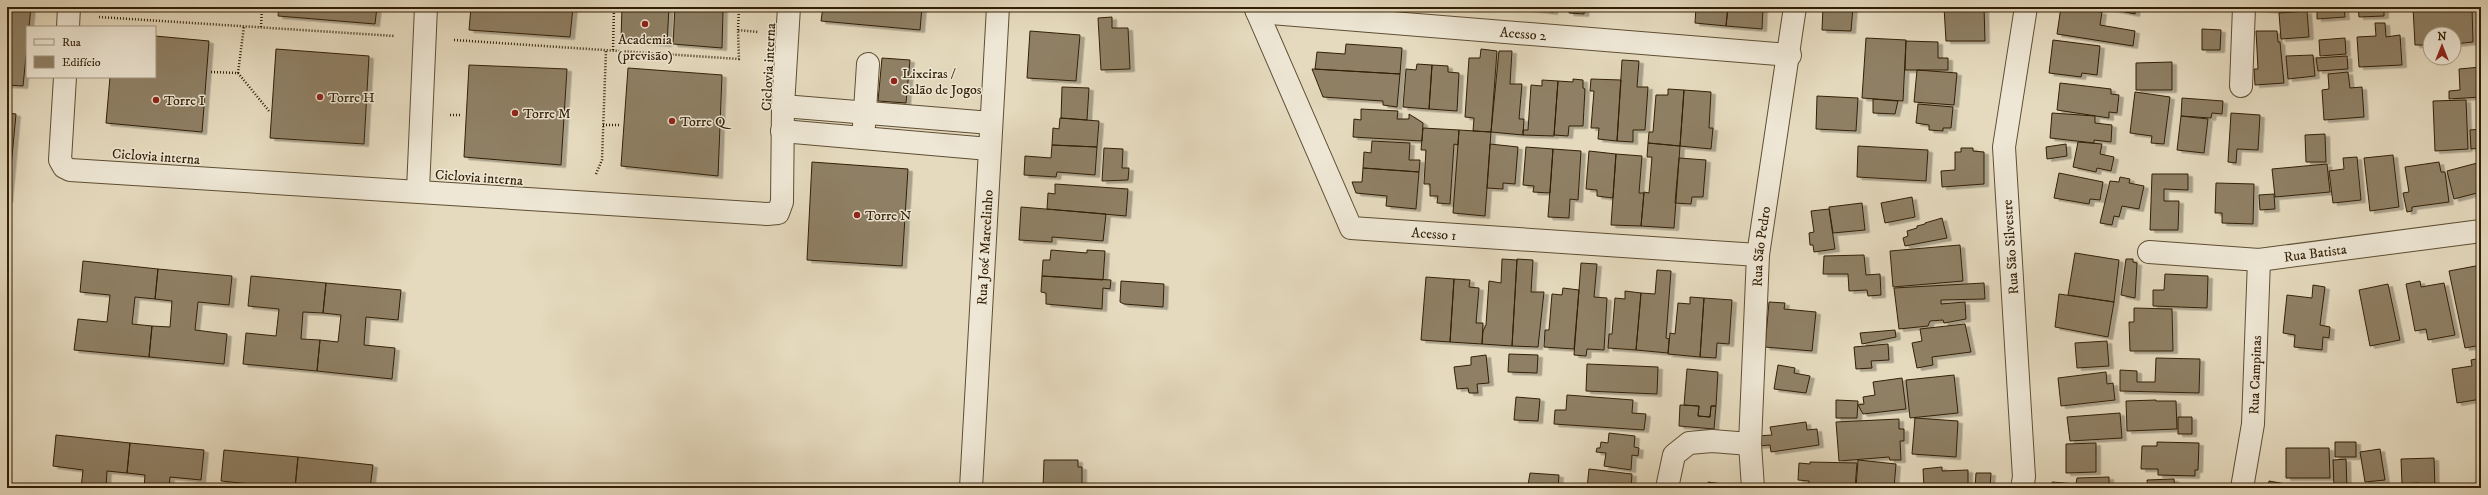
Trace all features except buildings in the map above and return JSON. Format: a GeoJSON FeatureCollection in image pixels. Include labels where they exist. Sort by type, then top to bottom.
{"type":"FeatureCollection","features":[{"type":"Feature","properties":{"kind":"street"},"geometry":{"type":"LineString","coordinates":[[68,26],[69,7]]}},
{"type":"Feature","properties":{"kind":"street"},"geometry":{"type":"LineString","coordinates":[[418,190],[426,7]]}},
{"type":"Feature","properties":{"kind":"street"},"geometry":{"type":"LineString","coordinates":[[65,78],[60,160],[64,167],[70,170],[778,213],[782,202],[782,131],[789,7]]}},
{"type":"Feature","properties":{"kind":"street","name":"Rua José Marcelinho"},"geometry":{"type":"LineString","coordinates":[[970,488],[998,7]]}},
{"type":"Feature","properties":{"kind":"street","name":"Rua São Pedro"},"geometry":{"type":"LineString","coordinates":[[1753,488],[1750,444],[1758,255],[1790,55],[1795,7]]}},
{"type":"Feature","properties":{"kind":"street","name":"Rua São Silvestre"},"geometry":{"type":"LineString","coordinates":[[2022,488],[2024,477],[2004,147],[2026,7]]}},
{"type":"Feature","properties":{"kind":"street"},"geometry":{"type":"LineString","coordinates":[[2241,86],[2244,7]]}},
{"type":"Feature","properties":{"kind":"street","name":"Acesso 2"},"geometry":{"type":"LineString","coordinates":[[1256,9],[1790,55]]}},
{"type":"Feature","properties":{"kind":"street","name":"Acesso 1"},"geometry":{"type":"LineString","coordinates":[[1256,9],[1351,228],[1758,255]]}},
{"type":"Feature","properties":{"kind":"street"},"geometry":{"type":"LineString","coordinates":[[863,137],[868,64]]}},
{"type":"Feature","properties":{"kind":"street"},"geometry":{"type":"LineString","coordinates":[[783,106],[865,111],[991,123]]}},
{"type":"Feature","properties":{"kind":"street"},"geometry":{"type":"LineString","coordinates":[[782,131],[989,149]]}},
{"type":"Feature","properties":{"kind":"street","name":"Rua Batista"},"geometry":{"type":"LineString","coordinates":[[2149,252],[2259,260],[2481,230]]}},
{"type":"Feature","properties":{"kind":"street","name":"Rua Campinas"},"geometry":{"type":"LineString","coordinates":[[2242,488],[2253,424],[2259,260]]}},
{"type":"Feature","properties":{"kind":"street"},"geometry":{"type":"LineString","coordinates":[[1667,488],[1674,454],[1689,443],[1712,440],[1750,444]]}},
{"type":"Feature","properties":{"kind":"path"},"geometry":{"type":"LineString","coordinates":[[261,27],[262,7]]}},
{"type":"Feature","properties":{"kind":"path"},"geometry":{"type":"LineString","coordinates":[[613,50],[614,7]]}},
{"type":"Feature","properties":{"kind":"path"},"geometry":{"type":"LineString","coordinates":[[738,30],[739,7]]}},
{"type":"Feature","properties":{"kind":"path"},"geometry":{"type":"LineString","coordinates":[[244,26],[238,73],[269,111]]}},
{"type":"Feature","properties":{"kind":"path"},"geometry":{"type":"LineString","coordinates":[[585,201],[602,160],[606,50]]}},
{"type":"Feature","properties":{"kind":"path"},"geometry":{"type":"LineString","coordinates":[[211,72],[238,73]]}},
{"type":"Feature","properties":{"kind":"path"},"geometry":{"type":"LineString","coordinates":[[603,125],[619,125]]}},
{"type":"Feature","properties":{"kind":"place","name":"Academia (previsão)"},"geometry":{"type":"Point","coordinates":[645,24]}},
{"type":"Feature","properties":{"kind":"place","name":"Lixeiras / Salão de Jogos"},"geometry":{"type":"Point","coordinates":[894,81]}},
{"type":"Feature","properties":{"kind":"place","name":"Torre H"},"geometry":{"type":"Point","coordinates":[320,97]}},
{"type":"Feature","properties":{"kind":"place","name":"Torre I"},"geometry":{"type":"Point","coordinates":[156,100]}},
{"type":"Feature","properties":{"kind":"place","name":"Torre M"},"geometry":{"type":"Point","coordinates":[515,113]}},
{"type":"Feature","properties":{"kind":"place","name":"Torre Q"},"geometry":{"type":"Point","coordinates":[672,121]}},
{"type":"Feature","properties":{"kind":"place","name":"Torre N"},"geometry":{"type":"Point","coordinates":[857,215]}}]}
